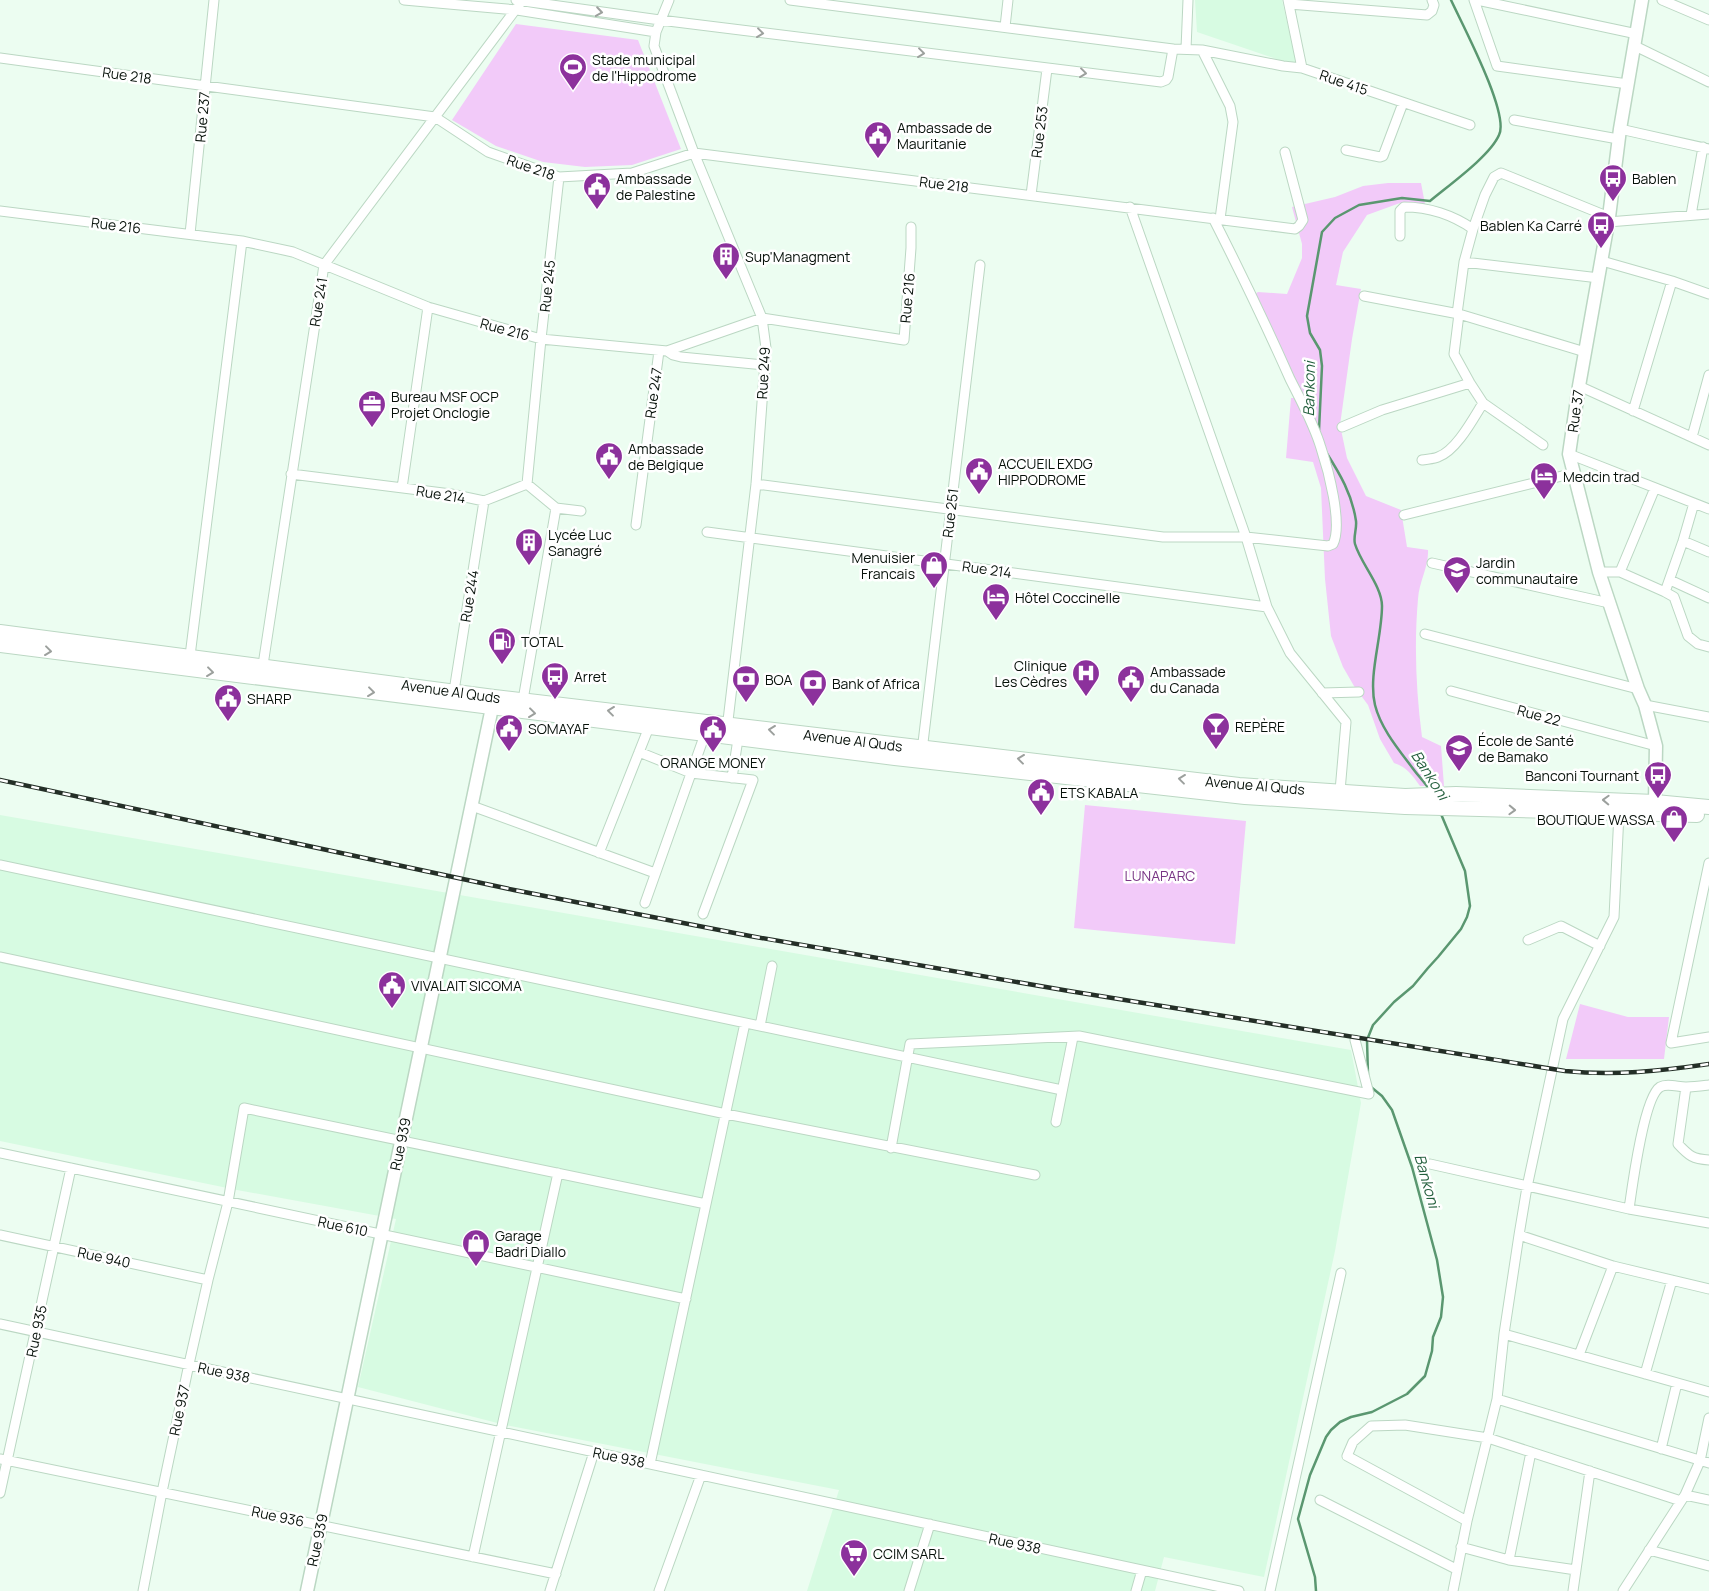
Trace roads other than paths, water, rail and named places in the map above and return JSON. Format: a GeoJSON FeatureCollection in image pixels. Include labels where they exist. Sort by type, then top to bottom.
{"type":"FeatureCollection","features":[{"type":"Feature","properties":{"kind":"main road","name":"Rue 37"},"geometry":{"type":"LineString","coordinates":[[1642,0],[1619,134],[1609,220],[1578,386],[1569,454],[1599,572],[1645,705],[1656,746],[1654,808]]}},
{"type":"Feature","properties":{"kind":"main road","name":"Avenue Al Quds"},"geometry":{"type":"LineString","coordinates":[[0,632],[454,691],[493,702],[522,700],[731,734],[922,755],[1238,785],[1340,792],[1464,809],[1619,813],[1654,808],[1709,807]]}},
{"type":"Feature","properties":{"kind":"main road","name":"Avenue Al Quds"},"geometry":{"type":"LineString","coordinates":[[0,645],[493,702],[705,734],[731,734]]}},
{"type":"Feature","properties":{"kind":"main road","name":"Rue 939"},"geometry":{"type":"LineString","coordinates":[[307,1591],[493,702]]}},
{"type":"Feature","properties":{"kind":"main road","name":"Avenue Al Quds"},"geometry":{"type":"LineString","coordinates":[[922,755],[1245,798],[1405,801],[1456,794],[1654,808],[1709,815]]}},
{"type":"Feature","properties":{"kind":"street","name":"Rue 237"},"geometry":{"type":"LineString","coordinates":[[190,234],[214,0]]}},
{"type":"Feature","properties":{"kind":"street"},"geometry":{"type":"LineString","coordinates":[[404,0],[518,3],[1161,82],[1168,77],[1173,49]]}},
{"type":"Feature","properties":{"kind":"street","name":"Rue 249"},"geometry":{"type":"LineString","coordinates":[[669,0],[656,32],[654,46],[694,154],[762,318],[766,348],[756,484],[731,734],[732,778]]}},
{"type":"Feature","properties":{"kind":"street"},"geometry":{"type":"LineString","coordinates":[[790,0],[1173,49],[1202,50],[1302,68]]}},
{"type":"Feature","properties":{"kind":"street"},"geometry":{"type":"LineString","coordinates":[[1005,27],[1008,0]]}},
{"type":"Feature","properties":{"kind":"street"},"geometry":{"type":"LineString","coordinates":[[1186,49],[1188,0]]}},
{"type":"Feature","properties":{"kind":"street"},"geometry":{"type":"LineString","coordinates":[[1289,2],[1427,15],[1432,11],[1434,5],[1432,0]]}},
{"type":"Feature","properties":{"kind":"street"},"geometry":{"type":"LineString","coordinates":[[1475,0],[1636,40],[1709,82]]}},
{"type":"Feature","properties":{"kind":"street"},"geometry":{"type":"LineString","coordinates":[[1475,0],[1497,66],[1628,84]]}},
{"type":"Feature","properties":{"kind":"street"},"geometry":{"type":"LineString","coordinates":[[1662,0],[1709,20]]}},
{"type":"Feature","properties":{"kind":"street","name":"Rue 415"},"geometry":{"type":"LineString","coordinates":[[1289,2],[1302,68],[1470,125]]}},
{"type":"Feature","properties":{"kind":"street"},"geometry":{"type":"LineString","coordinates":[[518,3],[656,32]]}},
{"type":"Feature","properties":{"kind":"street","name":"Rue 241"},"geometry":{"type":"LineString","coordinates":[[263,666],[324,265],[518,3]]}},
{"type":"Feature","properties":{"kind":"street"},"geometry":{"type":"LineString","coordinates":[[756,484],[1163,537],[1246,537],[1328,546],[1333,544],[1337,520],[1321,446],[1217,219],[1233,122],[1230,106],[1202,50]]}},
{"type":"Feature","properties":{"kind":"street","name":"Rue 218"},"geometry":{"type":"LineString","coordinates":[[0,58],[435,117],[488,152],[559,177],[632,173],[694,154],[1295,229],[1303,220],[1285,152]]}},
{"type":"Feature","properties":{"kind":"street","name":"Rue 253"},"geometry":{"type":"LineString","coordinates":[[1031,195],[1047,69]]}},
{"type":"Feature","properties":{"kind":"street"},"geometry":{"type":"LineString","coordinates":[[1346,150],[1383,156],[1403,103]]}},
{"type":"Feature","properties":{"kind":"street"},"geometry":{"type":"LineString","coordinates":[[1514,120],[1706,148],[1691,215]]}},
{"type":"Feature","properties":{"kind":"street"},"geometry":{"type":"LineString","coordinates":[[1543,445],[1483,403],[1454,354],[1464,262],[1485,195],[1494,177],[1501,173],[1609,220],[1709,214]]}},
{"type":"Feature","properties":{"kind":"street","name":"Rue 245"},"geometry":{"type":"LineString","coordinates":[[527,484],[559,177]]}},
{"type":"Feature","properties":{"kind":"street"},"geometry":{"type":"LineString","coordinates":[[1130,207],[1246,537],[1267,607],[1290,652],[1346,722],[1340,792]]}},
{"type":"Feature","properties":{"kind":"street"},"geometry":{"type":"LineString","coordinates":[[1400,236],[1400,211],[1404,207],[1421,207],[1461,221],[1473,229]]}},
{"type":"Feature","properties":{"kind":"street","name":"Rue 216"},"geometry":{"type":"LineString","coordinates":[[0,211],[242,241],[293,252],[428,307],[541,339],[663,351],[762,318],[904,340],[911,227]]}},
{"type":"Feature","properties":{"kind":"street"},"geometry":{"type":"LineString","coordinates":[[190,656],[242,241]]}},
{"type":"Feature","properties":{"kind":"street"},"geometry":{"type":"LineString","coordinates":[[1602,261],[1672,280],[1709,294]]}},
{"type":"Feature","properties":{"kind":"street"},"geometry":{"type":"LineString","coordinates":[[1464,262],[1599,278]]}},
{"type":"Feature","properties":{"kind":"street","name":"Rue 251"},"geometry":{"type":"LineString","coordinates":[[922,755],[980,265]]}},
{"type":"Feature","properties":{"kind":"street"},"geometry":{"type":"LineString","coordinates":[[1632,411],[1672,280]]}},
{"type":"Feature","properties":{"kind":"street"},"geometry":{"type":"LineString","coordinates":[[1364,296],[1458,314],[1584,352]]}},
{"type":"Feature","properties":{"kind":"street"},"geometry":{"type":"LineString","coordinates":[[402,488],[428,307]]}},
{"type":"Feature","properties":{"kind":"street"},"geometry":{"type":"LineString","coordinates":[[663,351],[681,357],[765,366]]}},
{"type":"Feature","properties":{"kind":"street","name":"Rue 247"},"geometry":{"type":"LineString","coordinates":[[636,525],[663,351]]}},
{"type":"Feature","properties":{"kind":"street"},"geometry":{"type":"LineString","coordinates":[[1692,436],[1707,394],[1709,375]]}},
{"type":"Feature","properties":{"kind":"street"},"geometry":{"type":"LineString","coordinates":[[1342,427],[1382,410],[1470,383]]}},
{"type":"Feature","properties":{"kind":"street"},"geometry":{"type":"LineString","coordinates":[[1578,386],[1709,444]]}},
{"type":"Feature","properties":{"kind":"street"},"geometry":{"type":"LineString","coordinates":[[1422,460],[1438,457],[1450,449],[1483,403]]}},
{"type":"Feature","properties":{"kind":"street"},"geometry":{"type":"LineString","coordinates":[[1569,454],[1709,509]]}},
{"type":"Feature","properties":{"kind":"street"},"geometry":{"type":"LineString","coordinates":[[1404,515],[1574,473]]}},
{"type":"Feature","properties":{"kind":"street","name":"Rue 214"},"geometry":{"type":"LineString","coordinates":[[291,474],[451,494],[484,501],[527,484]]}},
{"type":"Feature","properties":{"kind":"street"},"geometry":{"type":"LineString","coordinates":[[527,484],[556,508],[581,511]]}},
{"type":"Feature","properties":{"kind":"street"},"geometry":{"type":"LineString","coordinates":[[1620,572],[1655,488]]}},
{"type":"Feature","properties":{"kind":"street","name":"Rue 244"},"geometry":{"type":"LineString","coordinates":[[454,691],[484,501]]}},
{"type":"Feature","properties":{"kind":"street"},"geometry":{"type":"LineString","coordinates":[[1665,592],[1683,542],[1694,503]]}},
{"type":"Feature","properties":{"kind":"street"},"geometry":{"type":"LineString","coordinates":[[522,700],[556,508]]}},
{"type":"Feature","properties":{"kind":"street","name":"Rue 214"},"geometry":{"type":"LineString","coordinates":[[707,532],[1267,607]]}},
{"type":"Feature","properties":{"kind":"street"},"geometry":{"type":"LineString","coordinates":[[1683,542],[1709,552]]}},
{"type":"Feature","properties":{"kind":"street"},"geometry":{"type":"LineString","coordinates":[[1432,563],[1609,603]]}},
{"type":"Feature","properties":{"kind":"street"},"geometry":{"type":"LineString","coordinates":[[1599,572],[1620,572],[1674,597],[1688,636],[1698,644],[1709,647]]}},
{"type":"Feature","properties":{"kind":"street"},"geometry":{"type":"LineString","coordinates":[[1670,580],[1709,598]]}},
{"type":"Feature","properties":{"kind":"street"},"geometry":{"type":"LineString","coordinates":[[1425,634],[1638,689]]}},
{"type":"Feature","properties":{"kind":"street","name":"Rue 22"},"geometry":{"type":"LineString","coordinates":[[1451,691],[1656,746]]}},
{"type":"Feature","properties":{"kind":"street"},"geometry":{"type":"LineString","coordinates":[[1322,693],[1360,692]]}},
{"type":"Feature","properties":{"kind":"street"},"geometry":{"type":"LineString","coordinates":[[1645,705],[1709,717]]}},
{"type":"Feature","properties":{"kind":"street"},"geometry":{"type":"LineString","coordinates":[[599,853],[649,727]]}},
{"type":"Feature","properties":{"kind":"street"},"geometry":{"type":"LineString","coordinates":[[645,903],[705,734]]}},
{"type":"Feature","properties":{"kind":"street"},"geometry":{"type":"LineString","coordinates":[[639,752],[691,773],[753,780],[702,914]]}},
{"type":"Feature","properties":{"kind":"street"},"geometry":{"type":"LineString","coordinates":[[472,806],[655,874]]}},
{"type":"Feature","properties":{"kind":"street"},"geometry":{"type":"LineString","coordinates":[[1453,1591],[1456,1569],[1496,1398],[1527,1187],[1563,1019],[1614,917],[1619,813]]}},
{"type":"Feature","properties":{"kind":"street"},"geometry":{"type":"LineString","coordinates":[[1709,863],[1706,891],[1671,1043],[1709,1038]]}},
{"type":"Feature","properties":{"kind":"street"},"geometry":{"type":"LineString","coordinates":[[0,865],[1062,1090]]}},
{"type":"Feature","properties":{"kind":"street"},"geometry":{"type":"LineString","coordinates":[[1528,940],[1561,926],[1600,946]]}},
{"type":"Feature","properties":{"kind":"street"},"geometry":{"type":"LineString","coordinates":[[0,957],[726,1114],[1035,1175]]}},
{"type":"Feature","properties":{"kind":"street"},"geometry":{"type":"LineString","coordinates":[[760,1026],[772,966]]}},
{"type":"Feature","properties":{"kind":"street"},"geometry":{"type":"LineString","coordinates":[[650,1464],[745,1023]]}},
{"type":"Feature","properties":{"kind":"street"},"geometry":{"type":"LineString","coordinates":[[891,1148],[910,1044],[1079,1036],[1369,1094],[1355,1040]]}},
{"type":"Feature","properties":{"kind":"street"},"geometry":{"type":"LineString","coordinates":[[1056,1122],[1073,1037]]}},
{"type":"Feature","properties":{"kind":"street"},"geometry":{"type":"LineString","coordinates":[[1629,1209],[1644,1120],[1655,1092],[1658,1088],[1664,1086],[1709,1085]]}},
{"type":"Feature","properties":{"kind":"street"},"geometry":{"type":"LineString","coordinates":[[1686,1087],[1678,1144],[1687,1154],[1697,1159],[1709,1160]]}},
{"type":"Feature","properties":{"kind":"street","name":"Rue 937"},"geometry":{"type":"LineString","coordinates":[[143,1591],[189,1364],[228,1202],[244,1108],[401,1140]]}},
{"type":"Feature","properties":{"kind":"street"},"geometry":{"type":"LineString","coordinates":[[401,1140],[706,1204]]}},
{"type":"Feature","properties":{"kind":"street","name":"Rue 610"},"geometry":{"type":"LineString","coordinates":[[0,1153],[686,1299]]}},
{"type":"Feature","properties":{"kind":"street"},"geometry":{"type":"LineString","coordinates":[[1430,1164],[1629,1209],[1709,1223]]}},
{"type":"Feature","properties":{"kind":"street","name":"Rue 935"},"geometry":{"type":"LineString","coordinates":[[0,1493],[3,1460],[36,1331],[71,1168]]}},
{"type":"Feature","properties":{"kind":"street"},"geometry":{"type":"LineString","coordinates":[[472,1557],[558,1173]]}},
{"type":"Feature","properties":{"kind":"street","name":"Rue 940"},"geometry":{"type":"LineString","coordinates":[[0,1235],[208,1280]]}},
{"type":"Feature","properties":{"kind":"street"},"geometry":{"type":"LineString","coordinates":[[1519,1235],[1613,1266],[1709,1288]]}},
{"type":"Feature","properties":{"kind":"street"},"geometry":{"type":"LineString","coordinates":[[1579,1355],[1613,1266]]}},
{"type":"Feature","properties":{"kind":"street"},"geometry":{"type":"LineString","coordinates":[[1270,1591],[1341,1273]]}},
{"type":"Feature","properties":{"kind":"street"},"geometry":{"type":"LineString","coordinates":[[1645,1374],[1672,1280]]}},
{"type":"Feature","properties":{"kind":"street","name":"Rue 938"},"geometry":{"type":"LineString","coordinates":[[0,1324],[1239,1591]]}},
{"type":"Feature","properties":{"kind":"street"},"geometry":{"type":"LineString","coordinates":[[1504,1334],[1709,1392]]}},
{"type":"Feature","properties":{"kind":"street"},"geometry":{"type":"LineString","coordinates":[[1661,1449],[1676,1383]]}},
{"type":"Feature","properties":{"kind":"street"},"geometry":{"type":"LineString","coordinates":[[1496,1398],[1704,1462]]}},
{"type":"Feature","properties":{"kind":"street"},"geometry":{"type":"LineString","coordinates":[[1623,1591],[1704,1462],[1709,1418]]}},
{"type":"Feature","properties":{"kind":"street"},"geometry":{"type":"LineString","coordinates":[[1467,1521],[1347,1456],[1353,1442],[1372,1426],[1405,1425],[1488,1438],[1590,1471],[1683,1498],[1709,1500]]}},
{"type":"Feature","properties":{"kind":"street"},"geometry":{"type":"LineString","coordinates":[[550,1591],[594,1452]]}},
{"type":"Feature","properties":{"kind":"street"},"geometry":{"type":"LineString","coordinates":[[1509,1560],[1531,1452]]}},
{"type":"Feature","properties":{"kind":"street","name":"Rue 936"},"geometry":{"type":"LineString","coordinates":[[3,1460],[556,1574]]}},
{"type":"Feature","properties":{"kind":"street"},"geometry":{"type":"LineString","coordinates":[[1573,1591],[1590,1471]]}},
{"type":"Feature","properties":{"kind":"street"},"geometry":{"type":"LineString","coordinates":[[659,1591],[701,1475]]}},
{"type":"Feature","properties":{"kind":"street"},"geometry":{"type":"LineString","coordinates":[[1320,1500],[1456,1569]]}},
{"type":"Feature","properties":{"kind":"street"},"geometry":{"type":"LineString","coordinates":[[909,1591],[930,1524]]}},
{"type":"Feature","properties":{"kind":"street"},"geometry":{"type":"LineString","coordinates":[[1461,1547],[1509,1560],[1576,1570]]}},
{"type":"Feature","properties":{"kind":"street"},"geometry":{"type":"LineString","coordinates":[[1649,1550],[1709,1566]]}},
{"type":"Feature","properties":{"kind":"street"},"geometry":{"type":"LineString","coordinates":[[1136,1591],[1142,1570]]}},
{"type":"Feature","properties":{"kind":"waterway","name":"Bankoni"},"geometry":{"type":"LineString","coordinates":[[1319,430],[1322,366],[1320,350],[1310,333],[1307,316],[1322,232],[1335,218],[1359,205],[1402,198],[1430,201],[1478,161],[1499,135],[1501,124],[1492,89],[1451,0]]}},
{"type":"Feature","properties":{"kind":"waterway","name":"Bankoni"},"geometry":{"type":"LineString","coordinates":[[1326,452],[1341,476],[1348,493],[1356,521],[1355,544],[1381,598],[1381,618],[1373,682],[1375,705],[1391,739],[1430,791]]}},
{"type":"Feature","properties":{"kind":"waterway","name":"Bankoni"},"geometry":{"type":"LineString","coordinates":[[1368,1075],[1367,1040],[1373,1025],[1394,1002],[1413,986],[1461,929],[1467,917],[1470,906],[1465,871],[1441,814]]}},
{"type":"Feature","properties":{"kind":"waterway","name":"Bankoni"},"geometry":{"type":"LineString","coordinates":[[1316,1591],[1315,1577],[1298,1519],[1310,1475],[1326,1437],[1340,1422],[1372,1412],[1407,1394],[1425,1376],[1432,1351],[1433,1337],[1441,1317],[1443,1297],[1437,1260],[1412,1167],[1392,1110],[1382,1096],[1371,1087]]}},
{"type":"Feature","properties":{"kind":"railway"},"geometry":{"type":"LineString","coordinates":[[0,780],[514,890],[750,936],[1069,991],[1565,1071],[1637,1072],[1709,1064]]}},
{"type":"Feature","properties":{"kind":"place","name":"Stade municipal de l'Hippodrome"},"geometry":{"type":"Point","coordinates":[573,91]}},
{"type":"Feature","properties":{"kind":"place","name":"Ambassade de Mauritanie"},"geometry":{"type":"Point","coordinates":[878,159]}},
{"type":"Feature","properties":{"kind":"place","name":"Bablen"},"geometry":{"type":"Point","coordinates":[1613,202]}},
{"type":"Feature","properties":{"kind":"place","name":"Ambassade de Palestine"},"geometry":{"type":"Point","coordinates":[597,210]}},
{"type":"Feature","properties":{"kind":"place","name":"Bablen Ka Carré"},"geometry":{"type":"Point","coordinates":[1601,249]}},
{"type":"Feature","properties":{"kind":"place","name":"Sup'Managment"},"geometry":{"type":"Point","coordinates":[726,280]}},
{"type":"Feature","properties":{"kind":"place","name":"Bureau MSF OCP Projet Onclogie"},"geometry":{"type":"Point","coordinates":[372,428]}},
{"type":"Feature","properties":{"kind":"place","name":"Ambassade de Belgique"},"geometry":{"type":"Point","coordinates":[609,480]}},
{"type":"Feature","properties":{"kind":"place","name":"ACCUEIL EXDG HIPPODROME"},"geometry":{"type":"Point","coordinates":[979,495]}},
{"type":"Feature","properties":{"kind":"place","name":"Medcin trad"},"geometry":{"type":"Point","coordinates":[1544,500]}},
{"type":"Feature","properties":{"kind":"place","name":"Lycée Luc Sanagré"},"geometry":{"type":"Point","coordinates":[529,566]}},
{"type":"Feature","properties":{"kind":"place","name":"Menuisier Francais"},"geometry":{"type":"Point","coordinates":[934,589]}},
{"type":"Feature","properties":{"kind":"place","name":"Jardin communautaire"},"geometry":{"type":"Point","coordinates":[1457,594]}},
{"type":"Feature","properties":{"kind":"place","name":"Hôtel Coccinelle"},"geometry":{"type":"Point","coordinates":[996,621]}},
{"type":"Feature","properties":{"kind":"place","name":"TOTAL"},"geometry":{"type":"Point","coordinates":[502,665]}},
{"type":"Feature","properties":{"kind":"place","name":"Clinique Les Cèdres"},"geometry":{"type":"Point","coordinates":[1086,697]}},
{"type":"Feature","properties":{"kind":"place","name":"Arret"},"geometry":{"type":"Point","coordinates":[555,700]}},
{"type":"Feature","properties":{"kind":"place","name":"BOA"},"geometry":{"type":"Point","coordinates":[746,703]}},
{"type":"Feature","properties":{"kind":"place","name":"Ambassade du Canada"},"geometry":{"type":"Point","coordinates":[1131,703]}},
{"type":"Feature","properties":{"kind":"place","name":"Bank of Africa"},"geometry":{"type":"Point","coordinates":[813,707]}},
{"type":"Feature","properties":{"kind":"place","name":"SHARP"},"geometry":{"type":"Point","coordinates":[228,722]}},
{"type":"Feature","properties":{"kind":"place","name":"REPÈRE"},"geometry":{"type":"Point","coordinates":[1216,750]}},
{"type":"Feature","properties":{"kind":"place","name":"SOMAYAF"},"geometry":{"type":"Point","coordinates":[509,752]}},
{"type":"Feature","properties":{"kind":"place","name":"ORANGE MONEY"},"geometry":{"type":"Point","coordinates":[713,753]}},
{"type":"Feature","properties":{"kind":"place","name":"École de Santé de Bamako"},"geometry":{"type":"Point","coordinates":[1459,772]}},
{"type":"Feature","properties":{"kind":"place","name":"Banconi Tournant"},"geometry":{"type":"Point","coordinates":[1658,799]}},
{"type":"Feature","properties":{"kind":"place","name":"ETS KABALA"},"geometry":{"type":"Point","coordinates":[1041,816]}},
{"type":"Feature","properties":{"kind":"place","name":"BOUTIQUE WASSA"},"geometry":{"type":"Point","coordinates":[1674,843]}},
{"type":"Feature","properties":{"kind":"place","name":"VIVALAIT SICOMA"},"geometry":{"type":"Point","coordinates":[392,1009]}},
{"type":"Feature","properties":{"kind":"place","name":"Garage Badri Diallo"},"geometry":{"type":"Point","coordinates":[476,1267]}},
{"type":"Feature","properties":{"kind":"place","name":"CCIM SARL"},"geometry":{"type":"Point","coordinates":[854,1577]}},
{"type":"Feature","properties":{"kind":"park label","name":"LUNAPARC"},"geometry":{"type":"Point","coordinates":[1160,875]}}]}
